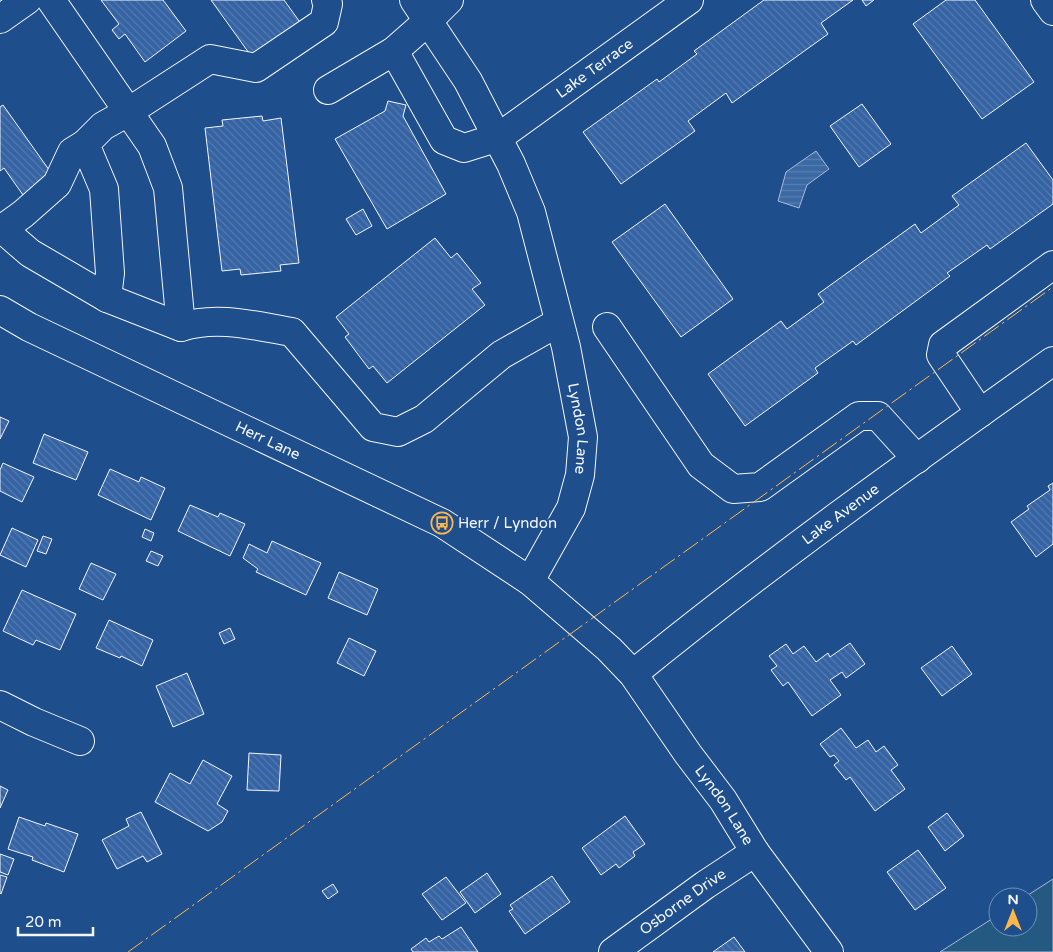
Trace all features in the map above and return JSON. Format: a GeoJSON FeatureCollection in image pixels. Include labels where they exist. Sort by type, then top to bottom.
{"type":"FeatureCollection","features":[{"type":"Feature","properties":{"kind":"street"},"geometry":{"type":"LineString","coordinates":[[0,18],[27,0]]}},
{"type":"Feature","properties":{"kind":"street"},"geometry":{"type":"LineString","coordinates":[[51,0],[152,146],[168,188],[181,327]]}},
{"type":"Feature","properties":{"kind":"street"},"geometry":{"type":"LineString","coordinates":[[326,0],[328,4],[324,22],[256,68],[210,59],[103,126],[85,144],[72,152],[57,184],[23,214],[1,228],[30,253],[107,298],[181,327],[190,324],[230,322],[292,332],[373,427],[398,432],[424,419],[501,355],[559,322]]}},
{"type":"Feature","properties":{"kind":"street"},"geometry":{"type":"LineString","coordinates":[[328,90],[394,51],[421,11],[449,0]]}},
{"type":"Feature","properties":{"kind":"street","name":"Lake Terrace"},"geometry":{"type":"LineString","coordinates":[[394,51],[444,140],[464,148],[498,137],[689,0]]}},
{"type":"Feature","properties":{"kind":"street"},"geometry":{"type":"LineString","coordinates":[[1045,0],[1053,11]]}},
{"type":"Feature","properties":{"kind":"street","name":"Lyndon Lane"},"geometry":{"type":"LineString","coordinates":[[421,11],[468,81],[498,137],[531,212],[566,347],[583,437],[580,475],[571,508],[530,581],[609,649],[633,674],[688,754],[723,800],[755,852],[829,952]]}},
{"type":"Feature","properties":{"kind":"street"},"geometry":{"type":"LineString","coordinates":[[85,144],[104,190],[110,274],[107,298]]}},
{"type":"Feature","properties":{"kind":"street"},"geometry":{"type":"LineString","coordinates":[[980,413],[941,355],[943,345],[1053,265]]}},
{"type":"Feature","properties":{"kind":"street","name":"Herr Lane"},"geometry":{"type":"LineString","coordinates":[[0,310],[47,336],[442,523],[530,581]]}},
{"type":"Feature","properties":{"kind":"street"},"geometry":{"type":"LineString","coordinates":[[607,327],[700,465],[734,489],[760,488],[859,416],[878,416],[917,459]]}},
{"type":"Feature","properties":{"kind":"street","name":"Lake Avenue"},"geometry":{"type":"LineString","coordinates":[[633,674],[700,620],[1053,361]]}},
{"type":"Feature","properties":{"kind":"street"},"geometry":{"type":"LineString","coordinates":[[0,705],[34,722],[80,741]]}},
{"type":"Feature","properties":{"kind":"street","name":"Osborne Drive"},"geometry":{"type":"LineString","coordinates":[[612,952],[755,852]]}},
{"type":"Feature","properties":{"kind":"shaded area"},"geometry":{"type":"Polygon","coordinates":[[[816,151],[829,169],[807,185],[799,208],[778,201],[786,172],[816,151]]]}},
{"type":"Feature","properties":{"kind":"shaded area"},"geometry":{"type":"Polygon","coordinates":[[[1053,879],[1053,952],[940,952],[988,921],[988,937],[1038,937],[1038,889],[1053,879]]]}},
{"type":"Feature","properties":{"kind":"building"},"geometry":{"type":"Polygon","coordinates":[[[101,0],[163,0],[186,31],[145,62],[125,34],[119,39],[112,30],[119,24],[101,0]]]}},
{"type":"Feature","properties":{"kind":"building"},"geometry":{"type":"Polygon","coordinates":[[[211,0],[284,0],[302,25],[254,60],[211,0]]]}},
{"type":"Feature","properties":{"kind":"building"},"geometry":{"type":"Polygon","coordinates":[[[764,0],[853,0],[821,23],[828,34],[732,103],[726,93],[688,121],[695,131],[621,184],[583,132],[657,79],[659,82],[697,54],[694,51],[764,0]]]}},
{"type":"Feature","properties":{"kind":"building"},"geometry":{"type":"Polygon","coordinates":[[[862,0],[874,0],[866,6],[862,0]]]}},
{"type":"Feature","properties":{"kind":"building"},"geometry":{"type":"Polygon","coordinates":[[[946,0],[975,0],[1034,82],[982,119],[913,24],[946,0]]]}},
{"type":"Feature","properties":{"kind":"building"},"geometry":{"type":"Polygon","coordinates":[[[388,101],[406,105],[403,116],[446,194],[387,229],[335,139],[385,111],[388,101]]]}},
{"type":"Feature","properties":{"kind":"building"},"geometry":{"type":"Polygon","coordinates":[[[862,104],[891,144],[859,167],[830,126],[862,104]]]}},
{"type":"Feature","properties":{"kind":"building"},"geometry":{"type":"Polygon","coordinates":[[[3,105],[52,174],[23,195],[4,168],[0,171],[0,107],[3,105]]]}},
{"type":"Feature","properties":{"kind":"building"},"geometry":{"type":"Polygon","coordinates":[[[262,116],[263,121],[281,118],[299,263],[280,265],[281,271],[241,275],[240,269],[222,271],[205,128],[223,126],[222,120],[262,116]]]}},
{"type":"Feature","properties":{"kind":"building"},"geometry":{"type":"Polygon","coordinates":[[[1026,143],[1053,180],[1053,204],[990,249],[987,245],[947,273],[950,276],[856,345],[853,341],[815,368],[818,373],[745,426],[708,374],[781,321],[787,329],[824,302],[818,294],[915,224],[921,233],[959,205],[952,196],[1026,143]]]}},
{"type":"Feature","properties":{"kind":"building"},"geometry":{"type":"Polygon","coordinates":[[[665,204],[733,299],[681,337],[612,242],[665,204]]]}},
{"type":"Feature","properties":{"kind":"building"},"geometry":{"type":"Polygon","coordinates":[[[363,209],[372,226],[356,235],[346,219],[363,209]]]}},
{"type":"Feature","properties":{"kind":"building"},"geometry":{"type":"Polygon","coordinates":[[[435,238],[451,258],[457,253],[481,283],[472,289],[485,305],[387,383],[373,366],[369,369],[345,337],[349,334],[336,317],[435,238]]]}},
{"type":"Feature","properties":{"kind":"building"},"geometry":{"type":"Polygon","coordinates":[[[0,417],[9,421],[0,439],[0,417]]]}},
{"type":"Feature","properties":{"kind":"building"},"geometry":{"type":"Polygon","coordinates":[[[44,434],[88,452],[76,480],[33,463],[44,434]]]}},
{"type":"Feature","properties":{"kind":"building"},"geometry":{"type":"Polygon","coordinates":[[[3,463],[34,477],[22,502],[0,491],[0,470],[3,463]]]}},
{"type":"Feature","properties":{"kind":"building"},"geometry":{"type":"Polygon","coordinates":[[[110,469],[139,482],[141,477],[165,488],[151,520],[98,495],[110,469]]]}},
{"type":"Feature","properties":{"kind":"building"},"geometry":{"type":"Polygon","coordinates":[[[1053,483],[1053,544],[1036,557],[1011,522],[1029,509],[1027,506],[1050,490],[1048,486],[1053,483]]]}},
{"type":"Feature","properties":{"kind":"building"},"geometry":{"type":"Polygon","coordinates":[[[190,505],[218,517],[220,513],[245,524],[230,556],[178,531],[190,505]]]}},
{"type":"Feature","properties":{"kind":"building"},"geometry":{"type":"Polygon","coordinates":[[[12,528],[38,540],[26,567],[0,555],[12,528]]]}},
{"type":"Feature","properties":{"kind":"building"},"geometry":{"type":"Polygon","coordinates":[[[145,529],[154,533],[151,541],[142,537],[145,529]]]}},
{"type":"Feature","properties":{"kind":"building"},"geometry":{"type":"Polygon","coordinates":[[[43,536],[52,539],[46,554],[37,551],[43,536]]]}},
{"type":"Feature","properties":{"kind":"building"},"geometry":{"type":"Polygon","coordinates":[[[272,541],[321,563],[306,595],[256,572],[258,569],[243,558],[249,544],[267,553],[272,541]]]}},
{"type":"Feature","properties":{"kind":"building"},"geometry":{"type":"Polygon","coordinates":[[[151,551],[163,556],[158,566],[146,561],[151,551]]]}},
{"type":"Feature","properties":{"kind":"building"},"geometry":{"type":"Polygon","coordinates":[[[91,563],[116,574],[103,600],[79,589],[91,563]]]}},
{"type":"Feature","properties":{"kind":"building"},"geometry":{"type":"Polygon","coordinates":[[[339,572],[378,589],[367,615],[328,598],[339,572]]]}},
{"type":"Feature","properties":{"kind":"building"},"geometry":{"type":"Polygon","coordinates":[[[22,590],[76,614],[60,650],[36,640],[33,645],[3,631],[22,590]]]}},
{"type":"Feature","properties":{"kind":"building"},"geometry":{"type":"Polygon","coordinates":[[[109,620],[153,640],[142,666],[121,656],[120,658],[96,648],[109,620]]]}},
{"type":"Feature","properties":{"kind":"building"},"geometry":{"type":"Polygon","coordinates":[[[230,628],[235,639],[224,644],[219,633],[230,628]]]}},
{"type":"Feature","properties":{"kind":"building"},"geometry":{"type":"Polygon","coordinates":[[[349,638],[376,651],[364,676],[337,663],[349,638]]]}},
{"type":"Feature","properties":{"kind":"building"},"geometry":{"type":"Polygon","coordinates":[[[850,643],[865,664],[846,678],[842,672],[830,680],[841,695],[812,716],[788,682],[783,686],[771,670],[777,666],[769,656],[786,644],[793,654],[804,646],[816,662],[828,653],[830,657],[850,643]]]}},
{"type":"Feature","properties":{"kind":"building"},"geometry":{"type":"Polygon","coordinates":[[[952,646],[972,674],[942,696],[921,668],[952,646]]]}},
{"type":"Feature","properties":{"kind":"building"},"geometry":{"type":"Polygon","coordinates":[[[187,673],[204,714],[173,727],[156,686],[187,673]]]}},
{"type":"Feature","properties":{"kind":"building"},"geometry":{"type":"Polygon","coordinates":[[[841,728],[856,748],[868,740],[876,752],[884,746],[898,765],[891,770],[905,789],[875,811],[850,777],[846,780],[834,765],[839,761],[834,755],[830,757],[820,744],[841,728]]]}},
{"type":"Feature","properties":{"kind":"building"},"geometry":{"type":"Polygon","coordinates":[[[249,753],[281,755],[279,791],[247,790],[249,753]]]}},
{"type":"Feature","properties":{"kind":"building"},"geometry":{"type":"Polygon","coordinates":[[[203,760],[232,776],[217,804],[228,811],[222,822],[208,831],[155,802],[170,773],[190,784],[203,760]]]}},
{"type":"Feature","properties":{"kind":"building"},"geometry":{"type":"Polygon","coordinates":[[[0,786],[8,790],[0,808],[0,786]]]}},
{"type":"Feature","properties":{"kind":"building"},"geometry":{"type":"Polygon","coordinates":[[[141,812],[162,854],[147,862],[143,856],[117,869],[102,840],[129,826],[126,819],[141,812]]]}},
{"type":"Feature","properties":{"kind":"building"},"geometry":{"type":"Polygon","coordinates":[[[947,813],[964,836],[945,851],[928,827],[947,813]]]}},
{"type":"Feature","properties":{"kind":"building"},"geometry":{"type":"Polygon","coordinates":[[[625,816],[645,844],[633,852],[635,856],[619,868],[616,864],[601,875],[582,848],[625,816]]]}},
{"type":"Feature","properties":{"kind":"building"},"geometry":{"type":"Polygon","coordinates":[[[19,817],[45,826],[46,823],[78,834],[64,872],[32,860],[33,857],[8,849],[19,817]]]}},
{"type":"Feature","properties":{"kind":"building"},"geometry":{"type":"Polygon","coordinates":[[[918,850],[946,888],[915,910],[887,872],[918,850]]]}},
{"type":"Feature","properties":{"kind":"building"},"geometry":{"type":"Polygon","coordinates":[[[0,854],[14,859],[8,875],[0,872],[0,854]]]}},
{"type":"Feature","properties":{"kind":"building"},"geometry":{"type":"Polygon","coordinates":[[[487,873],[501,894],[475,913],[460,892],[487,873]]]}},
{"type":"Feature","properties":{"kind":"building"},"geometry":{"type":"Polygon","coordinates":[[[0,875],[7,877],[1,894],[0,893],[0,875]]]}},
{"type":"Feature","properties":{"kind":"building"},"geometry":{"type":"Polygon","coordinates":[[[552,876],[570,902],[525,934],[509,911],[513,909],[510,905],[552,876]]]}},
{"type":"Feature","properties":{"kind":"building"},"geometry":{"type":"Polygon","coordinates":[[[446,877],[466,903],[442,920],[422,894],[446,877]]]}},
{"type":"Feature","properties":{"kind":"building"},"geometry":{"type":"Polygon","coordinates":[[[333,884],[338,892],[328,899],[322,891],[333,884]]]}},
{"type":"Feature","properties":{"kind":"building"},"geometry":{"type":"Polygon","coordinates":[[[461,927],[478,952],[413,952],[411,949],[426,938],[429,942],[439,936],[442,939],[461,927]]]}},
{"type":"Feature","properties":{"kind":"building"},"geometry":{"type":"Polygon","coordinates":[[[734,937],[745,952],[713,952],[734,937]]]}},
{"type":"Feature","properties":{"kind":"power"},"geometry":{"type":"LineString","coordinates":[[128,952],[1053,287]]}},
{"type":"Feature","properties":{"kind":"place","name":"Herr / Lyndon"},"geometry":{"type":"Point","coordinates":[442,523]}}]}
